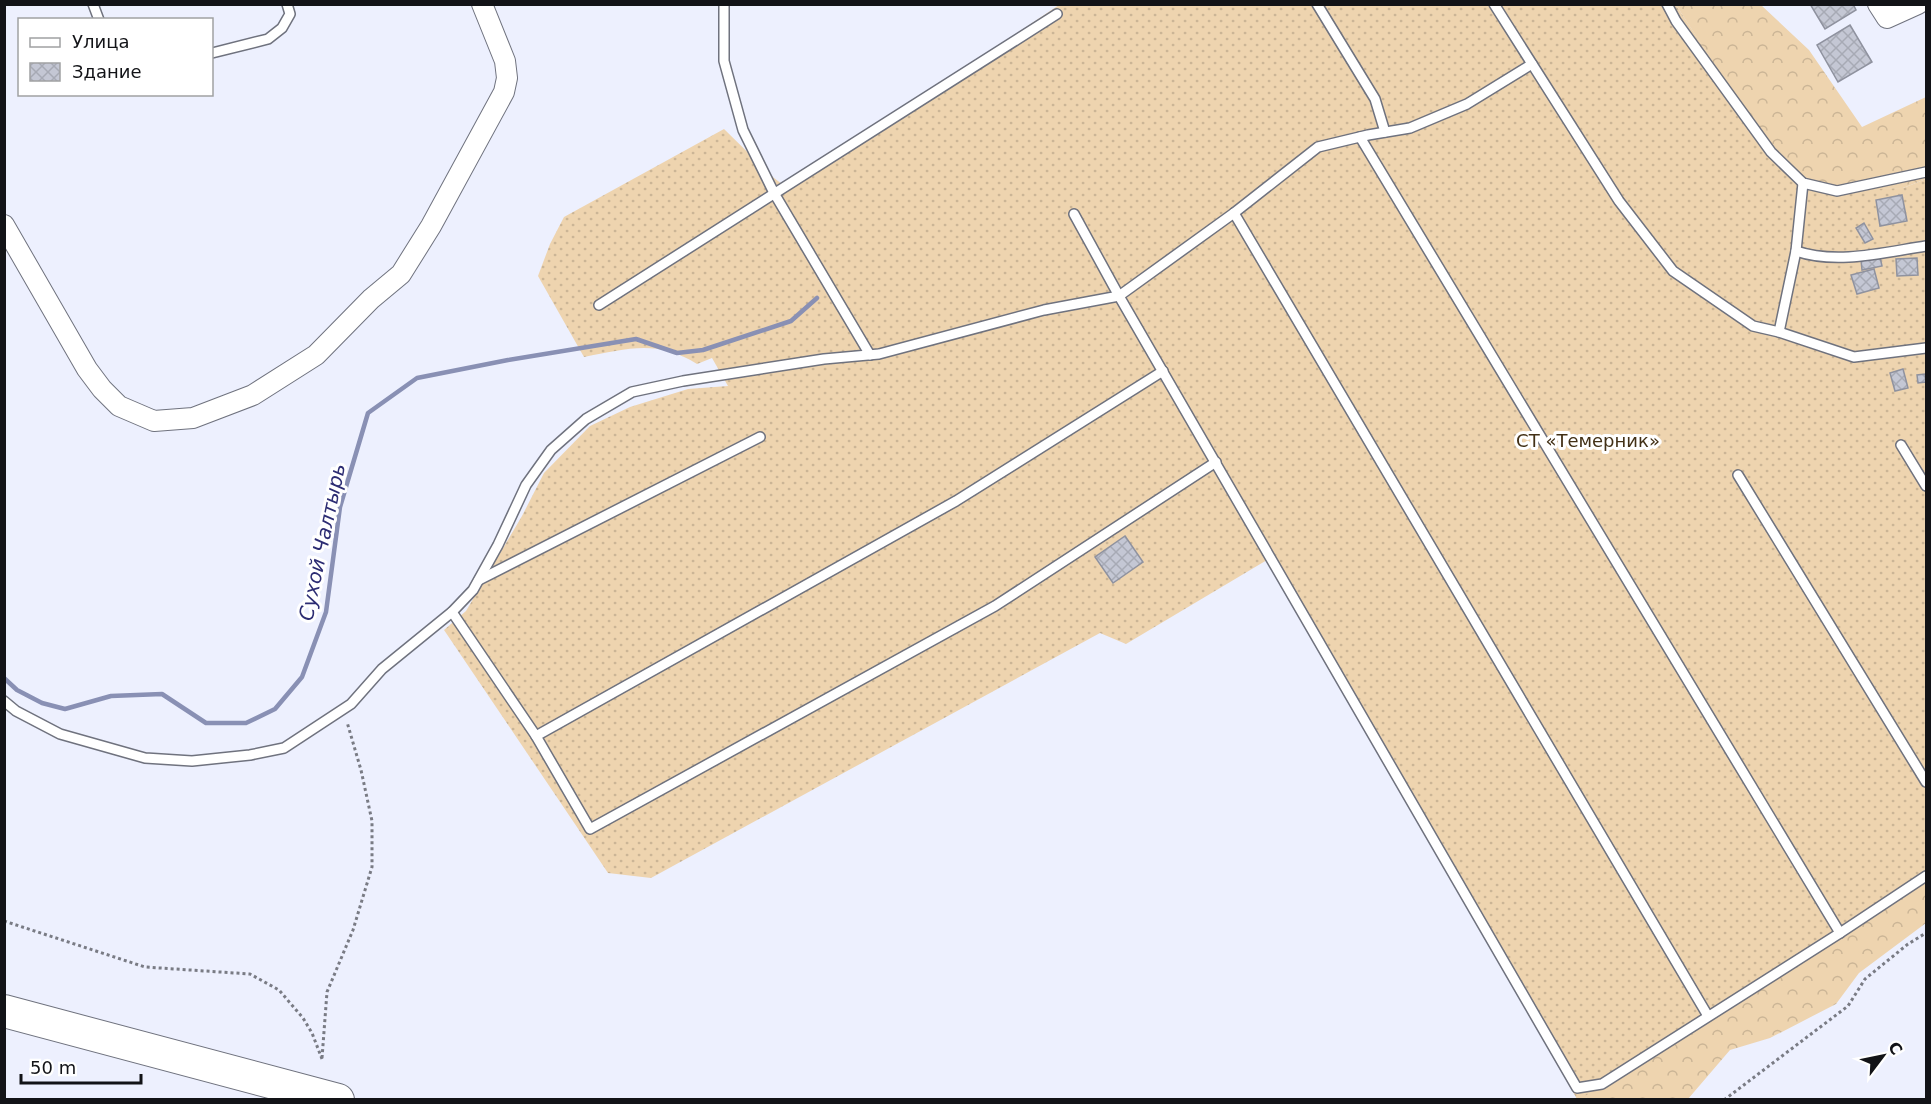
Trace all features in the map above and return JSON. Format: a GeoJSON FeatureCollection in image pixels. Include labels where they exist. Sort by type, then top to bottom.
{"type":"FeatureCollection","features":[{"type":"Feature","properties":{"kind":"highway"},"geometry":{"type":"LineString","coordinates":[[4,1011],[338,1100]]}},
{"type":"Feature","properties":{"kind":"highway"},"geometry":{"type":"LineString","coordinates":[[4,1031],[264,1100]]}},
{"type":"Feature","properties":{"kind":"street"},"geometry":{"type":"LineString","coordinates":[[4,225],[87,369],[119,406],[154,421],[193,418],[253,395],[316,355],[371,299],[401,274],[431,226],[490,121],[506,85],[505,61],[482,4]]}},
{"type":"Feature","properties":{"kind":"street"},"geometry":{"type":"LineString","coordinates":[[1878,4],[1887,18],[1918,4]]}},
{"type":"Feature","properties":{"kind":"lane"},"geometry":{"type":"LineString","coordinates":[[213,53],[268,39],[282,28],[290,14],[287,4]]}},
{"type":"Feature","properties":{"kind":"lane"},"geometry":{"type":"LineString","coordinates":[[724,4],[724,61],[743,130],[774,193],[870,355]]}},
{"type":"Feature","properties":{"kind":"lane"},"geometry":{"type":"LineString","coordinates":[[1317,4],[1375,99],[1385,132]]}},
{"type":"Feature","properties":{"kind":"lane"},"geometry":{"type":"LineString","coordinates":[[1494,4],[1619,201],[1673,271],[1753,326],[1779,332],[1854,357],[1926,348]]}},
{"type":"Feature","properties":{"kind":"lane"},"geometry":{"type":"LineString","coordinates":[[1667,4],[1771,152],[1803,183],[1837,191],[1926,172]]}},
{"type":"Feature","properties":{"kind":"lane"},"geometry":{"type":"LineString","coordinates":[[599,304],[1057,14]]}},
{"type":"Feature","properties":{"kind":"lane"},"geometry":{"type":"LineString","coordinates":[[4,701],[16,711],[70,737],[145,758],[192,761],[250,755],[284,748],[351,704],[382,669],[452,612],[473,590],[498,545],[526,485],[551,450],[586,419],[632,392],[683,381],[824,359],[879,354],[1044,310],[1119,296],[1234,213],[1318,147],[1410,128],[1467,104],[1532,64]]}},
{"type":"Feature","properties":{"kind":"lane"},"geometry":{"type":"LineString","coordinates":[[1360,137],[1840,933]]}},
{"type":"Feature","properties":{"kind":"lane"},"geometry":{"type":"LineString","coordinates":[[1779,332],[1796,251],[1803,183]]}},
{"type":"Feature","properties":{"kind":"lane"},"geometry":{"type":"LineString","coordinates":[[1234,213],[1708,1016]]}},
{"type":"Feature","properties":{"kind":"lane"},"geometry":{"type":"LineString","coordinates":[[1074,214],[1119,296],[1577,1088],[1602,1084],[1926,876]]}},
{"type":"Feature","properties":{"kind":"lane"},"geometry":{"type":"LineString","coordinates":[[1796,251],[1812,257],[1841,258],[1926,246]]}},
{"type":"Feature","properties":{"kind":"lane"},"geometry":{"type":"LineString","coordinates":[[536,736],[956,501],[1163,371]]}},
{"type":"Feature","properties":{"kind":"lane"},"geometry":{"type":"LineString","coordinates":[[479,580],[760,437]]}},
{"type":"Feature","properties":{"kind":"lane"},"geometry":{"type":"LineString","coordinates":[[1901,445],[1926,486]]}},
{"type":"Feature","properties":{"kind":"lane"},"geometry":{"type":"LineString","coordinates":[[452,612],[536,736],[590,829],[995,606],[1216,462]]}},
{"type":"Feature","properties":{"kind":"lane"},"geometry":{"type":"LineString","coordinates":[[1738,475],[1926,782]]}},
{"type":"Feature","properties":{"kind":"path"},"geometry":{"type":"LineString","coordinates":[[4,921],[145,967],[250,974],[279,990],[303,1018],[312,1033],[322,1059],[327,992],[353,930],[372,867],[372,821],[361,770],[343,710]]}},
{"type":"Feature","properties":{"kind":"path"},"geometry":{"type":"LineString","coordinates":[[1724,1100],[1848,1006],[1865,979],[1908,944],[1926,933]]}},
{"type":"Feature","properties":{"kind":"green space","name":"СТ «Темерник»"},"geometry":{"type":"Polygon","coordinates":[[[1059,5],[1676,5],[1768,146],[1798,176],[1831,189],[1903,188],[1926,179],[1926,883],[1584,1099],[1577,1099],[1267,560],[1126,644],[1100,633],[651,878],[608,873],[444,630],[466,611],[522,516],[544,473],[590,426],[630,407],[688,389],[728,386],[712,358],[697,364],[669,351],[642,348],[584,357],[538,276],[550,244],[564,217],[724,129],[786,187],[1059,5]]]}},
{"type":"Feature","properties":{"kind":"green space"},"geometry":{"type":"Polygon","coordinates":[[[1676,5],[1761,5],[1809,50],[1862,127],[1926,97],[1926,179],[1903,188],[1837,191],[1798,176],[1771,152],[1676,5]]]}},
{"type":"Feature","properties":{"kind":"green space"},"geometry":{"type":"Polygon","coordinates":[[[1926,879],[1926,923],[1859,973],[1836,1004],[1770,1038],[1730,1050],[1688,1099],[1588,1100],[1585,1096],[1926,879]]]}},
{"type":"Feature","properties":{"kind":"building"},"geometry":{"type":"Polygon","coordinates":[[[1810,4],[1853,4],[1856,10],[1825,29],[1810,4]]]}},
{"type":"Feature","properties":{"kind":"building"},"geometry":{"type":"Polygon","coordinates":[[[1850,25],[1872,62],[1838,82],[1817,45],[1850,25]]]}},
{"type":"Feature","properties":{"kind":"building"},"geometry":{"type":"Polygon","coordinates":[[[1902,195],[1907,221],[1880,226],[1876,200],[1902,195]]]}},
{"type":"Feature","properties":{"kind":"building"},"geometry":{"type":"Polygon","coordinates":[[[1864,223],[1873,239],[1865,243],[1856,228],[1864,223]]]}},
{"type":"Feature","properties":{"kind":"building"},"geometry":{"type":"Polygon","coordinates":[[[1880,257],[1882,266],[1862,270],[1861,260],[1880,257]]]}},
{"type":"Feature","properties":{"kind":"building"},"geometry":{"type":"Polygon","coordinates":[[[1917,258],[1918,275],[1897,276],[1896,259],[1917,258]]]}},
{"type":"Feature","properties":{"kind":"building"},"geometry":{"type":"Polygon","coordinates":[[[1874,269],[1879,288],[1857,294],[1851,275],[1874,269]]]}},
{"type":"Feature","properties":{"kind":"building"},"geometry":{"type":"Polygon","coordinates":[[[1903,369],[1908,388],[1895,391],[1890,373],[1903,369]]]}},
{"type":"Feature","properties":{"kind":"building"},"geometry":{"type":"Polygon","coordinates":[[[1925,374],[1926,382],[1918,383],[1917,375],[1925,374]]]}},
{"type":"Feature","properties":{"kind":"building"},"geometry":{"type":"Polygon","coordinates":[[[1125,536],[1143,562],[1113,583],[1095,557],[1125,536]]]}},
{"type":"Feature","properties":{"kind":"waterway","name":"Сухой Чалтырь"},"geometry":{"type":"LineString","coordinates":[[4,678],[17,690],[42,703],[65,709],[111,696],[162,694],[206,723],[246,723],[275,709],[302,677],[326,612],[340,507],[368,413],[417,378],[508,360],[636,339],[677,353],[703,350],[791,321],[817,298]]}}]}
